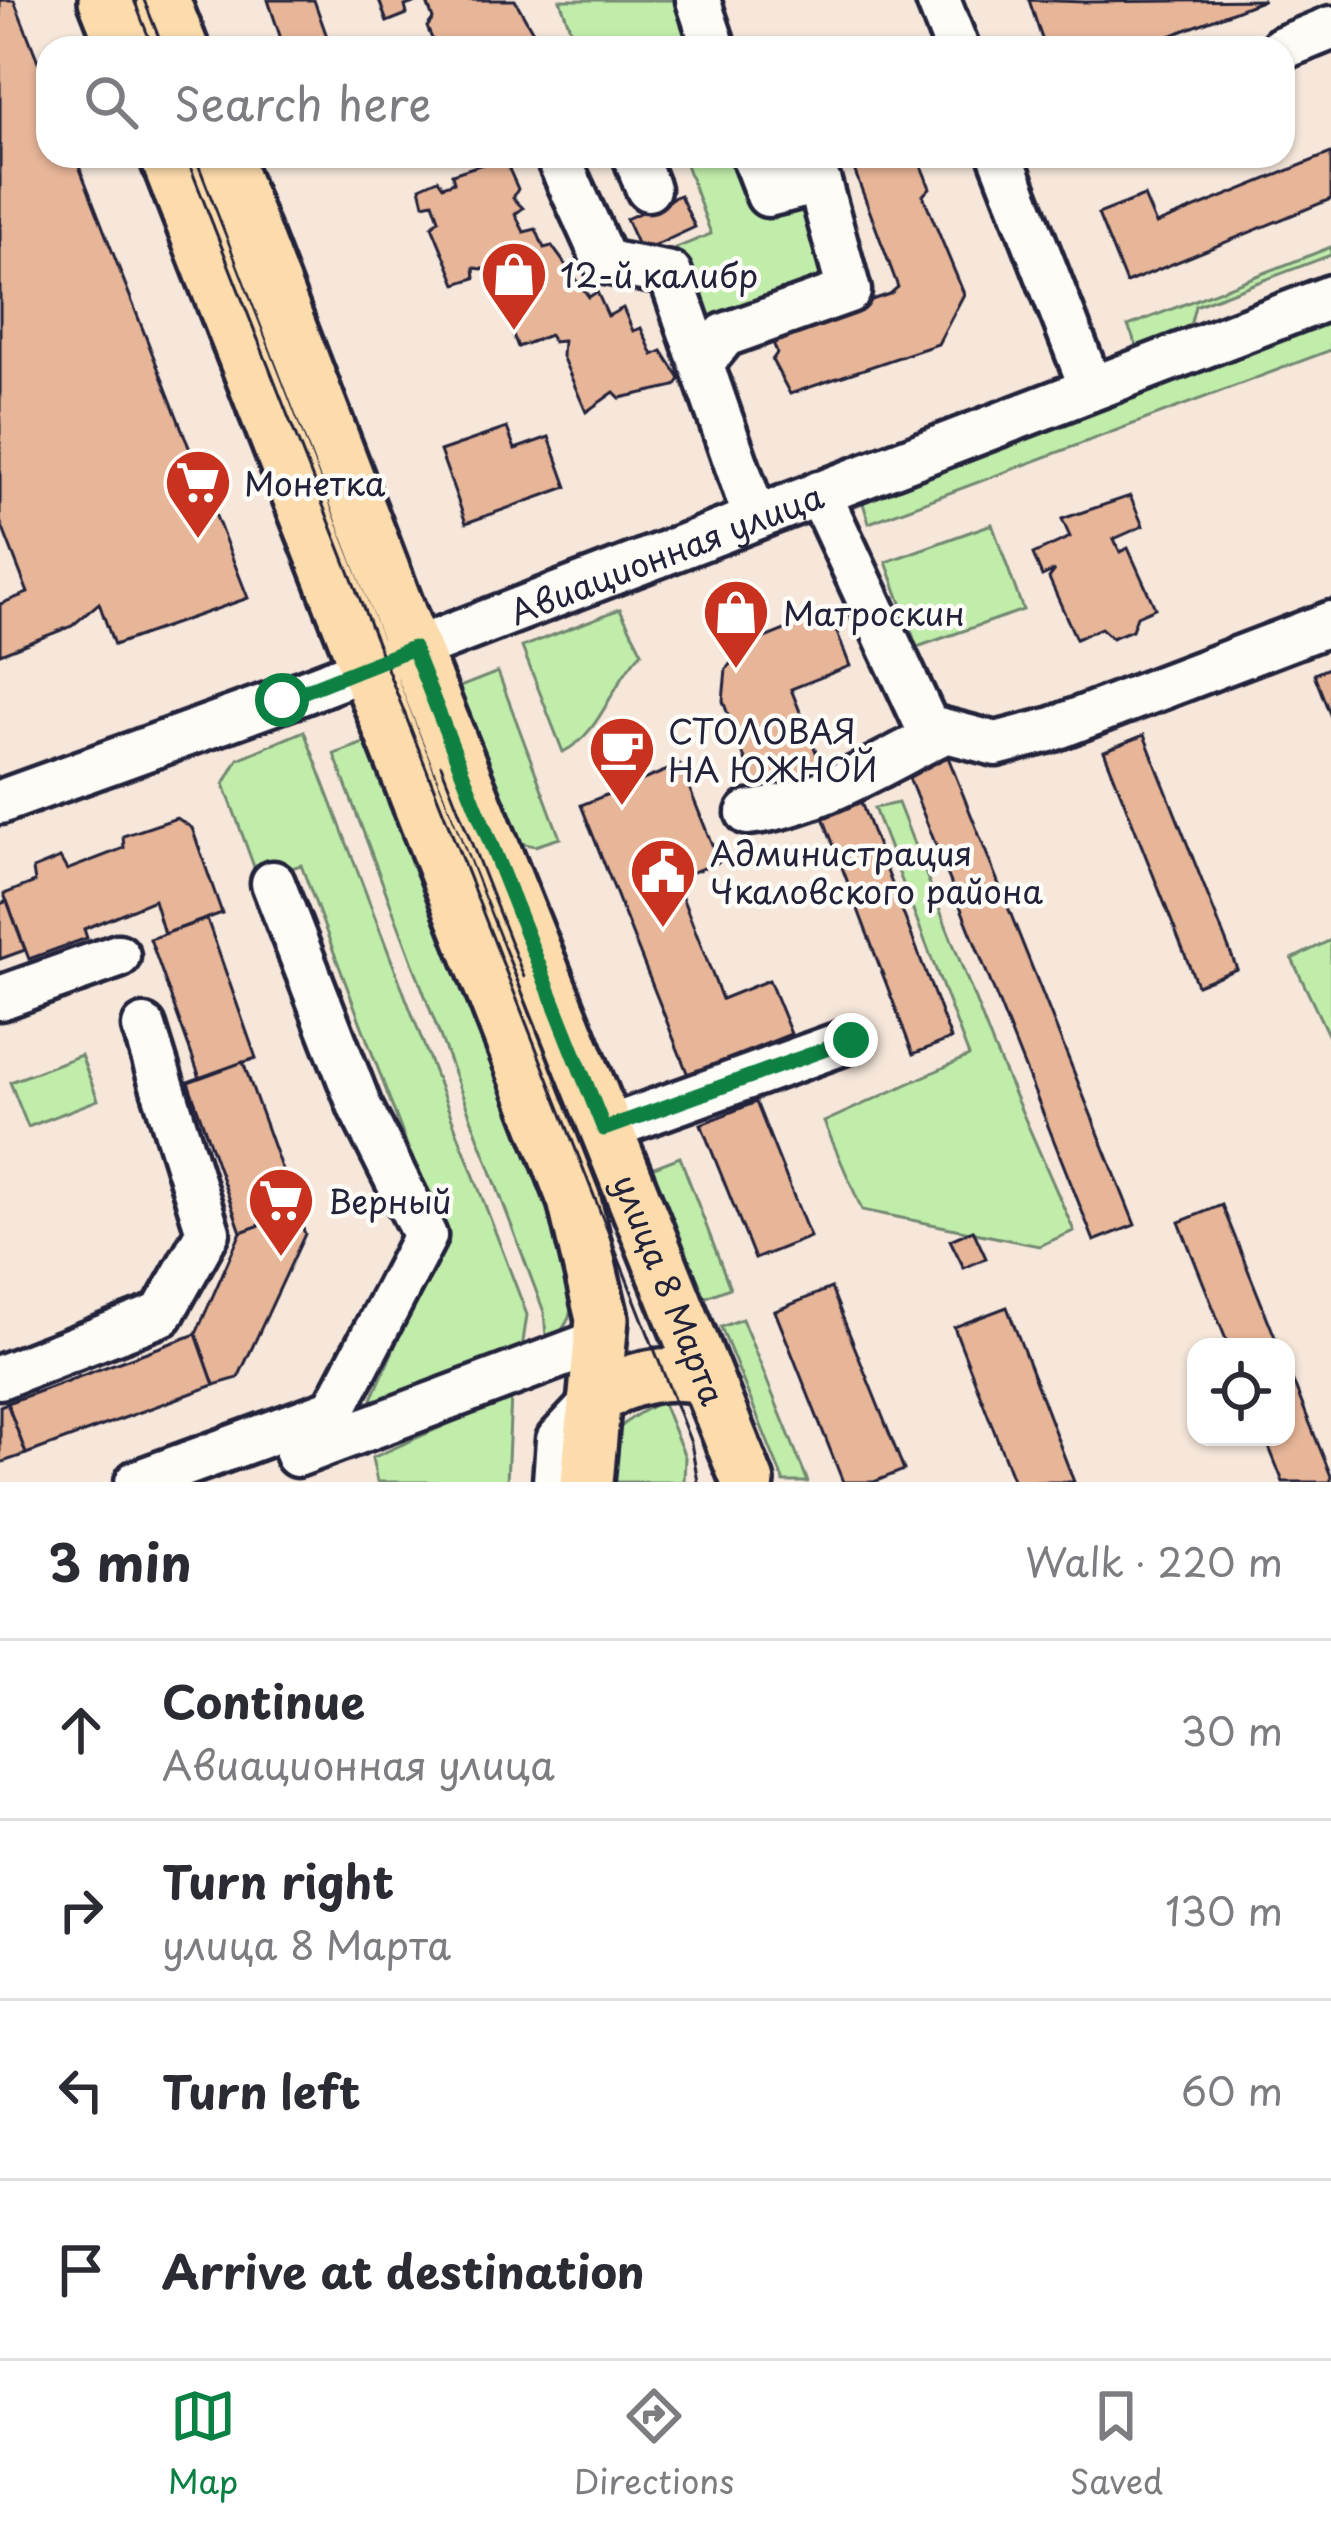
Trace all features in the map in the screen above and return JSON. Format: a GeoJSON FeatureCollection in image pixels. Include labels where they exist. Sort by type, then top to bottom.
{"type":"FeatureCollection","features":[{"type":"Feature","properties":{"kind":"main road"},"geometry":{"type":"LineString","coordinates":[[105,0],[119,36]]}},
{"type":"Feature","properties":{"kind":"main road"},"geometry":{"type":"LineString","coordinates":[[163,0],[177,36]]}},
{"type":"Feature","properties":{"kind":"main road","name":"улица 8 Марта"},"geometry":{"type":"LineString","coordinates":[[171,168],[574,1200],[602,1319],[587,1482]]}},
{"type":"Feature","properties":{"kind":"main road","name":"улица 8 Марта"},"geometry":{"type":"LineString","coordinates":[[229,168],[413,648],[748,1482]]}},
{"type":"Feature","properties":{"kind":"main road"},"geometry":{"type":"LineString","coordinates":[[594,1402],[617,1387],[648,1377],[706,1378]]}},
{"type":"Feature","properties":{"kind":"street"},"geometry":{"type":"LineString","coordinates":[[698,0],[709,36]]}},
{"type":"Feature","properties":{"kind":"street"},"geometry":{"type":"LineString","coordinates":[[938,0],[952,36]]}},
{"type":"Feature","properties":{"kind":"street"},"geometry":{"type":"LineString","coordinates":[[1295,43],[1331,28]]}},
{"type":"Feature","properties":{"kind":"street"},"geometry":{"type":"LineString","coordinates":[[562,168],[604,262],[670,274],[755,518]]}},
{"type":"Feature","properties":{"kind":"street"},"geometry":{"type":"LineString","coordinates":[[702,363],[725,335],[849,290],[819,182],[768,195],[758,168]]}},
{"type":"Feature","properties":{"kind":"street"},"geometry":{"type":"LineString","coordinates":[[1009,168],[1090,385]]}},
{"type":"Feature","properties":{"kind":"street","name":"Авиационная улица"},"geometry":{"type":"LineString","coordinates":[[0,802],[365,668],[1090,385],[1331,297]]}},
{"type":"Feature","properties":{"kind":"street"},"geometry":{"type":"LineString","coordinates":[[819,493],[927,726],[944,732],[996,744],[1053,729],[1331,623]]}},
{"type":"Feature","properties":{"kind":"street"},"geometry":{"type":"LineString","coordinates":[[748,813],[778,810],[830,790],[944,732]]}},
{"type":"Feature","properties":{"kind":"street"},"geometry":{"type":"LineString","coordinates":[[137,1482],[334,1410],[425,1236],[361,1107],[273,883]]}},
{"type":"Feature","properties":{"kind":"street"},"geometry":{"type":"LineString","coordinates":[[0,998],[118,956]]}},
{"type":"Feature","properties":{"kind":"street"},"geometry":{"type":"LineString","coordinates":[[0,1377],[162,1315],[208,1232],[144,1028]]}},
{"type":"Feature","properties":{"kind":"street"},"geometry":{"type":"LineString","coordinates":[[604,1129],[851,1040]]}},
{"type":"Feature","properties":{"kind":"street"},"geometry":{"type":"LineString","coordinates":[[222,1482],[600,1341]]}},
{"type":"Feature","properties":{"kind":"street"},"geometry":{"type":"LineString","coordinates":[[555,1482],[558,1440],[594,1402]]}},
{"type":"Feature","properties":{"kind":"green space"},"geometry":{"type":"Polygon","coordinates":[[[560,0],[676,0],[689,36],[573,36],[560,0]]]}},
{"type":"Feature","properties":{"kind":"green space"},"geometry":{"type":"Polygon","coordinates":[[[687,168],[755,168],[802,195],[829,283],[704,327],[676,248],[711,234],[687,168]]]}},
{"type":"Feature","properties":{"kind":"green space"},"geometry":{"type":"Polygon","coordinates":[[[1331,247],[1331,255],[1195,306],[1187,338],[1142,357],[1128,326],[1331,247]]]}},
{"type":"Feature","properties":{"kind":"green space"},"geometry":{"type":"Polygon","coordinates":[[[1331,310],[1331,350],[869,523],[859,490],[1331,310]]]}},
{"type":"Feature","properties":{"kind":"green space"},"geometry":{"type":"Polygon","coordinates":[[[992,524],[1023,610],[917,647],[886,562],[992,524]]]}},
{"type":"Feature","properties":{"kind":"green space"},"geometry":{"type":"Polygon","coordinates":[[[620,609],[642,652],[588,732],[563,752],[522,647],[620,609]]]}},
{"type":"Feature","properties":{"kind":"green space"},"geometry":{"type":"Polygon","coordinates":[[[498,672],[560,838],[535,846],[519,843],[509,826],[457,688],[498,672]]]}},
{"type":"Feature","properties":{"kind":"green space"},"geometry":{"type":"Polygon","coordinates":[[[304,731],[527,1315],[520,1362],[384,1408],[372,1399],[442,1238],[301,865],[258,878],[224,784],[238,759],[304,731]]]}},
{"type":"Feature","properties":{"kind":"green space"},"geometry":{"type":"Polygon","coordinates":[[[367,742],[570,1258],[572,1306],[564,1327],[547,1348],[544,1312],[334,754],[367,742]]]}},
{"type":"Feature","properties":{"kind":"green space"},"geometry":{"type":"Polygon","coordinates":[[[898,803],[994,1048],[1074,1231],[1039,1246],[862,1210],[824,1122],[969,1056],[874,808],[898,803]]]}},
{"type":"Feature","properties":{"kind":"green space"},"geometry":{"type":"Polygon","coordinates":[[[1331,940],[1331,1041],[1292,959],[1331,940]]]}},
{"type":"Feature","properties":{"kind":"green space"},"geometry":{"type":"Polygon","coordinates":[[[81,1055],[98,1100],[28,1127],[10,1082],[81,1055]]]}},
{"type":"Feature","properties":{"kind":"green space"},"geometry":{"type":"Polygon","coordinates":[[[680,1157],[730,1288],[696,1301],[646,1170],[680,1157]]]}},
{"type":"Feature","properties":{"kind":"green space"},"geometry":{"type":"Polygon","coordinates":[[[742,1319],[808,1482],[784,1482],[721,1327],[742,1319]]]}},
{"type":"Feature","properties":{"kind":"green space"},"geometry":{"type":"Polygon","coordinates":[[[511,1396],[507,1482],[377,1482],[372,1458],[511,1396]]]}},
{"type":"Feature","properties":{"kind":"green space"},"geometry":{"type":"Polygon","coordinates":[[[662,1401],[685,1457],[684,1482],[603,1482],[608,1451],[618,1431],[662,1401]]]}},
{"type":"Feature","properties":{"kind":"building"},"geometry":{"type":"Polygon","coordinates":[[[0,0],[14,0],[36,56],[36,168],[80,168],[248,598],[114,645],[99,603],[72,626],[0,654],[0,604],[28,593],[0,521],[0,0]]]}},
{"type":"Feature","properties":{"kind":"building"},"geometry":{"type":"Polygon","coordinates":[[[268,0],[314,0],[327,36],[280,36],[268,0]]]}},
{"type":"Feature","properties":{"kind":"building"},"geometry":{"type":"Polygon","coordinates":[[[379,0],[422,0],[405,6],[407,14],[387,22],[379,0]]]}},
{"type":"Feature","properties":{"kind":"building"},"geometry":{"type":"Polygon","coordinates":[[[426,0],[515,0],[535,36],[431,36],[427,27],[433,19],[426,0]]]}},
{"type":"Feature","properties":{"kind":"building"},"geometry":{"type":"Polygon","coordinates":[[[1029,0],[1264,0],[1170,36],[1041,36],[1029,0]]]}},
{"type":"Feature","properties":{"kind":"building"},"geometry":{"type":"Polygon","coordinates":[[[1331,153],[1331,199],[1126,283],[1098,214],[1144,196],[1156,224],[1331,153]]]}},
{"type":"Feature","properties":{"kind":"building"},"geometry":{"type":"Polygon","coordinates":[[[471,168],[510,168],[518,189],[513,198],[523,208],[515,214],[524,232],[536,229],[544,248],[552,246],[589,297],[597,292],[608,316],[623,308],[633,331],[641,328],[653,355],[662,351],[680,379],[675,386],[620,398],[614,392],[586,412],[562,356],[563,341],[553,342],[549,335],[518,347],[494,288],[502,283],[499,271],[474,268],[475,278],[456,284],[432,226],[439,219],[433,202],[424,204],[420,187],[438,179],[443,186],[454,182],[452,174],[471,168]]]}},
{"type":"Feature","properties":{"kind":"building"},"geometry":{"type":"Polygon","coordinates":[[[854,168],[922,168],[930,188],[923,195],[964,294],[938,344],[790,394],[772,360],[777,353],[770,334],[890,294],[898,287],[854,168]]]}},
{"type":"Feature","properties":{"kind":"building"},"geometry":{"type":"Polygon","coordinates":[[[680,195],[695,227],[641,252],[626,219],[680,195]]]}},
{"type":"Feature","properties":{"kind":"building"},"geometry":{"type":"Polygon","coordinates":[[[507,428],[515,449],[549,437],[567,487],[466,523],[440,451],[507,428]]]}},
{"type":"Feature","properties":{"kind":"building"},"geometry":{"type":"Polygon","coordinates":[[[1130,496],[1143,526],[1114,539],[1120,552],[1128,548],[1155,608],[1137,616],[1132,630],[1112,638],[1101,628],[1076,639],[1049,578],[1055,570],[1042,576],[1033,554],[1070,537],[1062,519],[1130,496]]]}},
{"type":"Feature","properties":{"kind":"building"},"geometry":{"type":"Polygon","coordinates":[[[829,612],[850,666],[791,689],[826,777],[761,802],[723,701],[726,669],[745,646],[829,612]]]}},
{"type":"Feature","properties":{"kind":"building"},"geometry":{"type":"Polygon","coordinates":[[[1331,667],[1331,717],[1314,674],[1331,667]]]}},
{"type":"Feature","properties":{"kind":"building"},"geometry":{"type":"Polygon","coordinates":[[[1144,735],[1237,969],[1197,985],[1104,751],[1144,735]]]}},
{"type":"Feature","properties":{"kind":"building"},"geometry":{"type":"Polygon","coordinates":[[[948,757],[1135,1225],[1094,1241],[907,773],[948,757]]]}},
{"type":"Feature","properties":{"kind":"building","name":"Администрация Чкаловского района"},"geometry":{"type":"Polygon","coordinates":[[[680,765],[719,862],[675,879],[722,999],[769,980],[791,1034],[688,1075],[581,805],[680,765]]]}},
{"type":"Feature","properties":{"kind":"building"},"geometry":{"type":"Polygon","coordinates":[[[859,797],[951,1039],[913,1054],[821,812],[859,797]]]}},
{"type":"Feature","properties":{"kind":"building"},"geometry":{"type":"Polygon","coordinates":[[[177,818],[192,828],[222,913],[164,934],[154,900],[84,929],[87,938],[29,959],[4,894],[35,882],[33,869],[60,858],[67,870],[124,848],[123,836],[177,818]]]}},
{"type":"Feature","properties":{"kind":"building"},"geometry":{"type":"Polygon","coordinates":[[[7,901],[25,950],[0,959],[0,904],[7,901]]]}},
{"type":"Feature","properties":{"kind":"building"},"geometry":{"type":"Polygon","coordinates":[[[207,919],[256,1058],[200,1078],[150,939],[207,919]]]}},
{"type":"Feature","properties":{"kind":"building"},"geometry":{"type":"Polygon","coordinates":[[[243,1062],[297,1212],[241,1232],[188,1082],[243,1062]]]}},
{"type":"Feature","properties":{"kind":"building"},"geometry":{"type":"Polygon","coordinates":[[[756,1102],[810,1237],[755,1259],[701,1124],[756,1102]]]}},
{"type":"Feature","properties":{"kind":"building"},"geometry":{"type":"Polygon","coordinates":[[[1222,1205],[1275,1338],[1225,1338],[1179,1222],[1222,1205]]]}},
{"type":"Feature","properties":{"kind":"building"},"geometry":{"type":"Polygon","coordinates":[[[297,1212],[305,1234],[238,1378],[214,1385],[196,1334],[241,1232],[297,1212]]]}},
{"type":"Feature","properties":{"kind":"building"},"geometry":{"type":"Polygon","coordinates":[[[973,1230],[986,1258],[964,1268],[950,1240],[973,1230]]]}},
{"type":"Feature","properties":{"kind":"building"},"geometry":{"type":"Polygon","coordinates":[[[831,1288],[904,1470],[874,1482],[843,1482],[775,1311],[831,1288]]]}},
{"type":"Feature","properties":{"kind":"building"},"geometry":{"type":"Polygon","coordinates":[[[1007,1307],[1074,1482],[1014,1482],[954,1327],[1007,1307]]]}},
{"type":"Feature","properties":{"kind":"building"},"geometry":{"type":"Polygon","coordinates":[[[196,1334],[214,1385],[26,1454],[7,1403],[196,1334]]]}},
{"type":"Feature","properties":{"kind":"building"},"geometry":{"type":"Polygon","coordinates":[[[1295,1386],[1331,1482],[1283,1482],[1269,1446],[1295,1446],[1295,1386]]]}},
{"type":"Feature","properties":{"kind":"building"},"geometry":{"type":"Polygon","coordinates":[[[7,1403],[26,1454],[0,1463],[0,1406],[7,1403]]]}},
{"type":"Feature","properties":{"kind":"tram line"},"geometry":{"type":"LineString","coordinates":[[144,0],[158,36]]}},
{"type":"Feature","properties":{"kind":"tram line"},"geometry":{"type":"LineString","coordinates":[[191,168],[691,1443],[698,1482]]}},
{"type":"Feature","properties":{"kind":"tram line"},"geometry":{"type":"LineString","coordinates":[[441,765],[524,977]]}},
{"type":"Feature","properties":{"kind":"place","name":"12-й калибр"},"geometry":{"type":"Point","coordinates":[514,333]}},
{"type":"Feature","properties":{"kind":"place","name":"Монетка"},"geometry":{"type":"Point","coordinates":[198,541]}},
{"type":"Feature","properties":{"kind":"place","name":"Матроскин"},"geometry":{"type":"Point","coordinates":[736,671]}},
{"type":"Feature","properties":{"kind":"place","name":"СТОЛОВАЯ НА ЮЖНОЙ"},"geometry":{"type":"Point","coordinates":[622,808]}},
{"type":"Feature","properties":{"kind":"place","name":"Администрация Чкаловского района"},"geometry":{"type":"Point","coordinates":[663,930]}},
{"type":"Feature","properties":{"kind":"place","name":"Верный"},"geometry":{"type":"Point","coordinates":[281,1259]}},
{"type":"Feature","properties":{"kind":"route"},"geometry":{"type":"LineString","coordinates":[[282,700],[413,648],[604,1129],[851,1040]]}}]}
